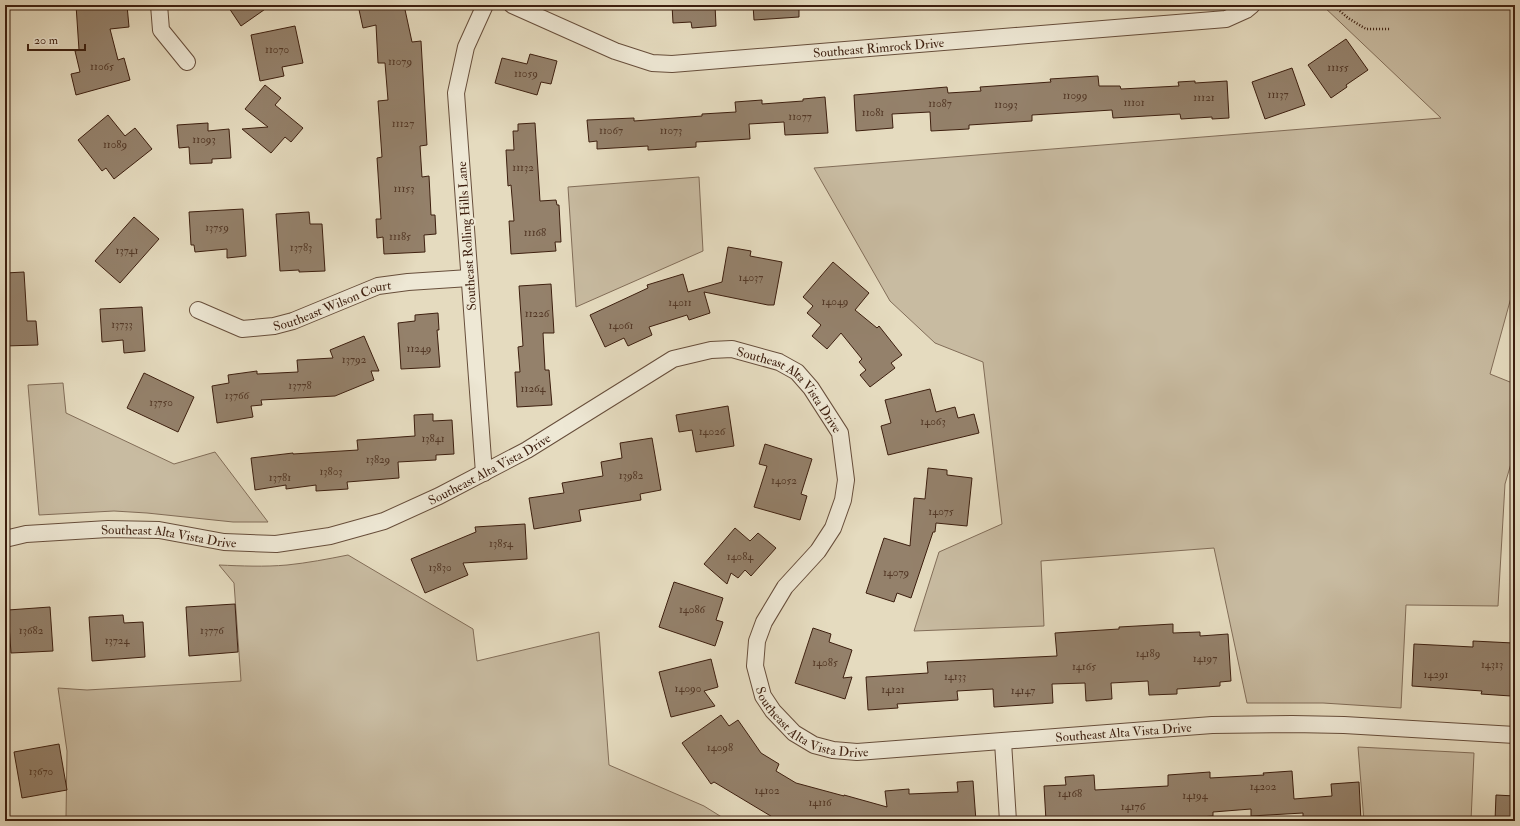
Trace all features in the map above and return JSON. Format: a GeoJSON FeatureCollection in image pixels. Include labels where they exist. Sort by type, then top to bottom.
{"type":"FeatureCollection","features":[{"type":"Feature","properties":{"kind":"street"},"geometry":{"type":"LineString","coordinates":[[159,5],[161,30],[187,62]]}},
{"type":"Feature","properties":{"kind":"street","name":"Southeast Rolling Hills Lane"},"geometry":{"type":"LineString","coordinates":[[484,473],[456,93],[460,68],[466,47],[485,5]]}},
{"type":"Feature","properties":{"kind":"street","name":"Southeast Rimrock Drive"},"geometry":{"type":"LineString","coordinates":[[512,5],[615,51],[652,63],[672,64],[1226,19],[1246,10],[1252,5]]}},
{"type":"Feature","properties":{"kind":"street","name":"Southeast Wilson Court"},"geometry":{"type":"LineString","coordinates":[[198,310],[242,329],[274,326],[293,321],[378,286],[408,282],[469,278]]}},
{"type":"Feature","properties":{"kind":"street","name":"Southeast Alta Vista Drive"},"geometry":{"type":"LineString","coordinates":[[5,539],[26,534],[108,529],[159,530],[224,542],[276,544],[330,536],[384,521],[439,496],[484,473],[527,450],[673,359],[711,350],[732,349],[779,362],[797,372],[812,388],[840,433],[846,480],[843,500],[833,528],[818,551],[785,587],[764,622],[757,641],[756,666],[763,696],[773,711],[794,733],[814,745],[833,750],[857,752],[1212,725],[1292,724],[1515,736]]}},
{"type":"Feature","properties":{"kind":"street"},"geometry":{"type":"LineString","coordinates":[[1003,742],[1008,821]]}},
{"type":"Feature","properties":{"kind":"path"},"geometry":{"type":"LineString","coordinates":[[1333,5],[1348,18],[1366,29],[1391,29]]}},
{"type":"Feature","properties":{"kind":"shaded area"},"geometry":{"type":"Polygon","coordinates":[[[1322,5],[1515,5],[1515,283],[1490,374],[1515,384],[1515,450],[1505,484],[1498,606],[1406,605],[1401,708],[1323,703],[1247,703],[1214,548],[1041,561],[1044,626],[914,631],[939,552],[1002,524],[983,362],[935,343],[890,301],[814,168],[1441,118],[1322,5]]]}},
{"type":"Feature","properties":{"kind":"shaded area"},"geometry":{"type":"Polygon","coordinates":[[[699,177],[703,251],[576,307],[568,187],[699,177]]]}},
{"type":"Feature","properties":{"kind":"shaded area"},"geometry":{"type":"Polygon","coordinates":[[[63,383],[66,413],[174,464],[215,452],[268,522],[233,522],[114,511],[39,515],[28,385],[63,383]]]}},
{"type":"Feature","properties":{"kind":"shaded area"},"geometry":{"type":"Polygon","coordinates":[[[348,555],[473,629],[477,661],[599,632],[609,765],[704,806],[728,821],[13,821],[66,817],[67,751],[58,688],[87,690],[241,681],[234,583],[219,565],[287,565],[348,555]]]}},
{"type":"Feature","properties":{"kind":"shaded area"},"geometry":{"type":"Polygon","coordinates":[[[1358,747],[1474,753],[1471,821],[1364,821],[1358,747]]]}},
{"type":"Feature","properties":{"kind":"building"},"geometry":{"type":"Polygon","coordinates":[[[76,5],[127,5],[129,27],[110,29],[118,60],[124,58],[130,80],[76,95],[71,74],[80,72],[75,51],[79,50],[76,5]]]}},
{"type":"Feature","properties":{"kind":"building"},"geometry":{"type":"Polygon","coordinates":[[[227,5],[271,5],[241,26],[227,5]]]}},
{"type":"Feature","properties":{"kind":"building"},"geometry":{"type":"Polygon","coordinates":[[[358,5],[404,5],[412,42],[421,41],[427,145],[420,146],[422,177],[429,176],[431,215],[435,215],[436,234],[424,235],[425,252],[384,254],[383,237],[377,238],[376,219],[381,219],[377,158],[382,157],[378,101],[388,100],[385,63],[378,63],[376,25],[363,28],[358,5]]]}},
{"type":"Feature","properties":{"kind":"building"},"geometry":{"type":"Polygon","coordinates":[[[672,5],[715,5],[716,26],[692,28],[691,22],[673,23],[672,5]]]}},
{"type":"Feature","properties":{"kind":"building"},"geometry":{"type":"Polygon","coordinates":[[[753,5],[799,5],[799,17],[754,20],[753,5]]]}},
{"type":"Feature","properties":{"kind":"building"},"geometry":{"type":"Polygon","coordinates":[[[295,26],[303,63],[282,67],[284,76],[260,81],[251,35],[295,26]]]}},
{"type":"Feature","properties":{"kind":"building"},"geometry":{"type":"Polygon","coordinates":[[[1346,39],[1368,70],[1346,85],[1347,87],[1331,98],[1308,65],[1346,39]]]}},
{"type":"Feature","properties":{"kind":"building"},"geometry":{"type":"Polygon","coordinates":[[[530,54],[557,61],[551,84],[541,82],[537,95],[495,83],[502,58],[527,64],[530,54]]]}},
{"type":"Feature","properties":{"kind":"building"},"geometry":{"type":"Polygon","coordinates":[[[1292,68],[1305,105],[1265,119],[1252,82],[1292,68]]]}},
{"type":"Feature","properties":{"kind":"building"},"geometry":{"type":"Polygon","coordinates":[[[1098,76],[1099,86],[1120,86],[1121,89],[1179,86],[1178,82],[1195,81],[1195,83],[1227,81],[1229,118],[1212,119],[1212,117],[1181,119],[1180,114],[1113,118],[1112,110],[1032,115],[1032,121],[969,125],[969,129],[931,131],[930,112],[892,114],[893,128],[856,131],[854,95],[947,87],[948,93],[981,91],[980,87],[1051,82],[1050,79],[1098,76]]]}},
{"type":"Feature","properties":{"kind":"building"},"geometry":{"type":"Polygon","coordinates":[[[265,85],[281,98],[275,105],[303,128],[291,142],[285,137],[271,153],[242,129],[268,127],[245,109],[265,85]]]}},
{"type":"Feature","properties":{"kind":"building"},"geometry":{"type":"Polygon","coordinates":[[[825,97],[828,133],[785,135],[784,122],[749,124],[750,139],[696,142],[696,147],[648,150],[648,146],[597,149],[597,141],[589,142],[587,120],[634,118],[634,121],[702,116],[702,114],[736,112],[735,102],[762,100],[762,104],[803,101],[803,99],[825,97]]]}},
{"type":"Feature","properties":{"kind":"building"},"geometry":{"type":"Polygon","coordinates":[[[108,115],[125,136],[135,128],[152,149],[114,179],[106,168],[102,171],[78,140],[108,115]]]}},
{"type":"Feature","properties":{"kind":"building"},"geometry":{"type":"Polygon","coordinates":[[[208,123],[208,131],[229,129],[231,158],[212,159],[212,163],[190,164],[189,147],[179,148],[177,125],[208,123]]]}},
{"type":"Feature","properties":{"kind":"building"},"geometry":{"type":"Polygon","coordinates":[[[535,123],[540,201],[556,200],[557,205],[559,205],[561,242],[555,242],[556,251],[511,254],[509,221],[514,221],[511,185],[508,186],[506,150],[514,150],[513,131],[518,131],[518,124],[535,123]]]}},
{"type":"Feature","properties":{"kind":"building"},"geometry":{"type":"Polygon","coordinates":[[[243,209],[246,256],[227,258],[227,249],[195,252],[194,245],[191,245],[189,212],[243,209]]]}},
{"type":"Feature","properties":{"kind":"building"},"geometry":{"type":"Polygon","coordinates":[[[309,212],[310,224],[322,224],[325,271],[280,271],[276,214],[309,212]]]}},
{"type":"Feature","properties":{"kind":"building"},"geometry":{"type":"Polygon","coordinates":[[[134,217],[159,239],[120,283],[95,261],[134,217]]]}},
{"type":"Feature","properties":{"kind":"building"},"geometry":{"type":"Polygon","coordinates":[[[728,247],[751,251],[750,256],[782,262],[774,305],[704,292],[710,313],[689,320],[687,315],[649,327],[652,335],[628,346],[624,338],[605,347],[590,315],[648,288],[647,285],[683,274],[688,292],[722,282],[728,247]]]}},
{"type":"Feature","properties":{"kind":"building"},"geometry":{"type":"Polygon","coordinates":[[[833,262],[869,293],[855,310],[877,328],[879,326],[902,355],[891,363],[895,368],[870,387],[860,375],[866,370],[859,362],[862,359],[841,333],[827,349],[812,336],[821,325],[807,313],[813,306],[803,297],[833,262]]]}},
{"type":"Feature","properties":{"kind":"building"},"geometry":{"type":"Polygon","coordinates":[[[24,272],[27,321],[36,321],[38,345],[5,346],[5,273],[24,272]]]}},
{"type":"Feature","properties":{"kind":"building"},"geometry":{"type":"Polygon","coordinates":[[[551,284],[554,333],[543,333],[545,370],[549,370],[552,405],[517,407],[515,372],[520,372],[518,347],[523,346],[519,286],[551,284]]]}},
{"type":"Feature","properties":{"kind":"building"},"geometry":{"type":"Polygon","coordinates":[[[142,307],[145,351],[124,353],[123,340],[102,342],[100,309],[142,307]]]}},
{"type":"Feature","properties":{"kind":"building"},"geometry":{"type":"Polygon","coordinates":[[[438,313],[439,330],[437,330],[440,367],[401,369],[398,323],[415,321],[415,315],[438,313]]]}},
{"type":"Feature","properties":{"kind":"building"},"geometry":{"type":"Polygon","coordinates":[[[364,336],[379,371],[371,371],[374,380],[335,396],[261,400],[262,405],[251,406],[253,417],[217,423],[212,386],[229,383],[228,375],[257,371],[257,374],[298,372],[297,360],[333,358],[330,350],[364,336]]]}},
{"type":"Feature","properties":{"kind":"building"},"geometry":{"type":"Polygon","coordinates":[[[144,373],[194,397],[178,432],[127,408],[144,373]]]}},
{"type":"Feature","properties":{"kind":"building"},"geometry":{"type":"Polygon","coordinates":[[[930,389],[936,412],[955,407],[958,418],[974,414],[979,433],[888,455],[881,426],[891,423],[885,400],[930,389]]]}},
{"type":"Feature","properties":{"kind":"building"},"geometry":{"type":"Polygon","coordinates":[[[728,406],[734,446],[696,452],[692,430],[679,432],[676,415],[728,406]]]}},
{"type":"Feature","properties":{"kind":"building"},"geometry":{"type":"Polygon","coordinates":[[[433,414],[433,421],[452,420],[454,454],[436,455],[436,460],[398,462],[399,478],[347,482],[348,489],[316,491],[316,485],[286,489],[286,485],[255,490],[251,458],[293,453],[358,450],[357,440],[415,436],[414,415],[433,414]]]}},
{"type":"Feature","properties":{"kind":"building"},"geometry":{"type":"Polygon","coordinates":[[[652,438],[661,490],[640,494],[641,500],[579,510],[581,521],[534,529],[529,498],[564,493],[562,483],[603,476],[601,462],[622,458],[620,443],[652,438]]]}},
{"type":"Feature","properties":{"kind":"building"},"geometry":{"type":"Polygon","coordinates":[[[765,444],[812,459],[801,494],[807,496],[800,520],[754,507],[767,466],[759,464],[765,444]]]}},
{"type":"Feature","properties":{"kind":"building"},"geometry":{"type":"Polygon","coordinates":[[[928,468],[947,470],[947,475],[972,478],[967,526],[936,523],[935,532],[933,532],[911,598],[897,593],[894,602],[866,593],[884,538],[910,546],[914,498],[925,499],[928,468]]]}},
{"type":"Feature","properties":{"kind":"building"},"geometry":{"type":"Polygon","coordinates":[[[525,524],[527,559],[463,563],[468,575],[425,593],[411,559],[476,532],[475,527],[525,524]]]}},
{"type":"Feature","properties":{"kind":"building"},"geometry":{"type":"Polygon","coordinates":[[[735,528],[750,541],[758,533],[776,548],[751,576],[745,570],[738,578],[731,573],[727,584],[704,564],[735,528]]]}},
{"type":"Feature","properties":{"kind":"building"},"geometry":{"type":"Polygon","coordinates":[[[674,582],[723,598],[716,620],[723,622],[715,646],[659,627],[674,582]]]}},
{"type":"Feature","properties":{"kind":"building"},"geometry":{"type":"Polygon","coordinates":[[[235,604],[238,652],[189,656],[186,607],[235,604]]]}},
{"type":"Feature","properties":{"kind":"building"},"geometry":{"type":"Polygon","coordinates":[[[50,607],[53,651],[11,653],[8,610],[50,607]]]}},
{"type":"Feature","properties":{"kind":"building"},"geometry":{"type":"Polygon","coordinates":[[[123,615],[124,623],[143,622],[145,657],[92,661],[89,617],[123,615]]]}},
{"type":"Feature","properties":{"kind":"building"},"geometry":{"type":"Polygon","coordinates":[[[1173,624],[1173,633],[1200,632],[1200,636],[1228,634],[1231,681],[1220,682],[1220,686],[1177,689],[1177,694],[1149,695],[1148,681],[1111,683],[1112,699],[1086,701],[1085,683],[1052,684],[1053,703],[994,707],[993,689],[957,691],[958,700],[897,704],[898,708],[868,710],[866,677],[928,673],[927,662],[1057,656],[1055,633],[1173,624]]]}},
{"type":"Feature","properties":{"kind":"building"},"geometry":{"type":"Polygon","coordinates":[[[813,628],[831,634],[829,642],[852,650],[843,678],[852,677],[845,699],[795,683],[813,628]]]}},
{"type":"Feature","properties":{"kind":"building"},"geometry":{"type":"Polygon","coordinates":[[[1473,641],[1513,643],[1511,696],[1481,694],[1482,691],[1412,686],[1414,644],[1473,647],[1473,641]]]}},
{"type":"Feature","properties":{"kind":"building"},"geometry":{"type":"Polygon","coordinates":[[[711,659],[718,687],[704,691],[715,706],[671,717],[659,672],[711,659]]]}},
{"type":"Feature","properties":{"kind":"building"},"geometry":{"type":"Polygon","coordinates":[[[721,715],[729,726],[738,720],[761,753],[779,764],[776,771],[796,783],[844,796],[887,807],[885,791],[909,789],[909,794],[958,792],[957,782],[973,781],[976,821],[779,821],[714,782],[711,784],[682,743],[721,715]]]}},
{"type":"Feature","properties":{"kind":"building"},"geometry":{"type":"Polygon","coordinates":[[[59,744],[67,790],[22,798],[14,752],[59,744]]]}},
{"type":"Feature","properties":{"kind":"building"},"geometry":{"type":"Polygon","coordinates":[[[1292,771],[1294,799],[1332,796],[1331,784],[1359,782],[1361,821],[1303,821],[1303,813],[1251,816],[1251,809],[1213,812],[1213,816],[1161,821],[1046,821],[1044,786],[1066,785],[1065,777],[1094,775],[1095,790],[1168,786],[1168,775],[1210,772],[1210,778],[1264,775],[1263,773],[1292,771]]]}},
{"type":"Feature","properties":{"kind":"building"},"geometry":{"type":"Polygon","coordinates":[[[1496,795],[1515,796],[1515,821],[1495,821],[1496,795]]]}}]}
